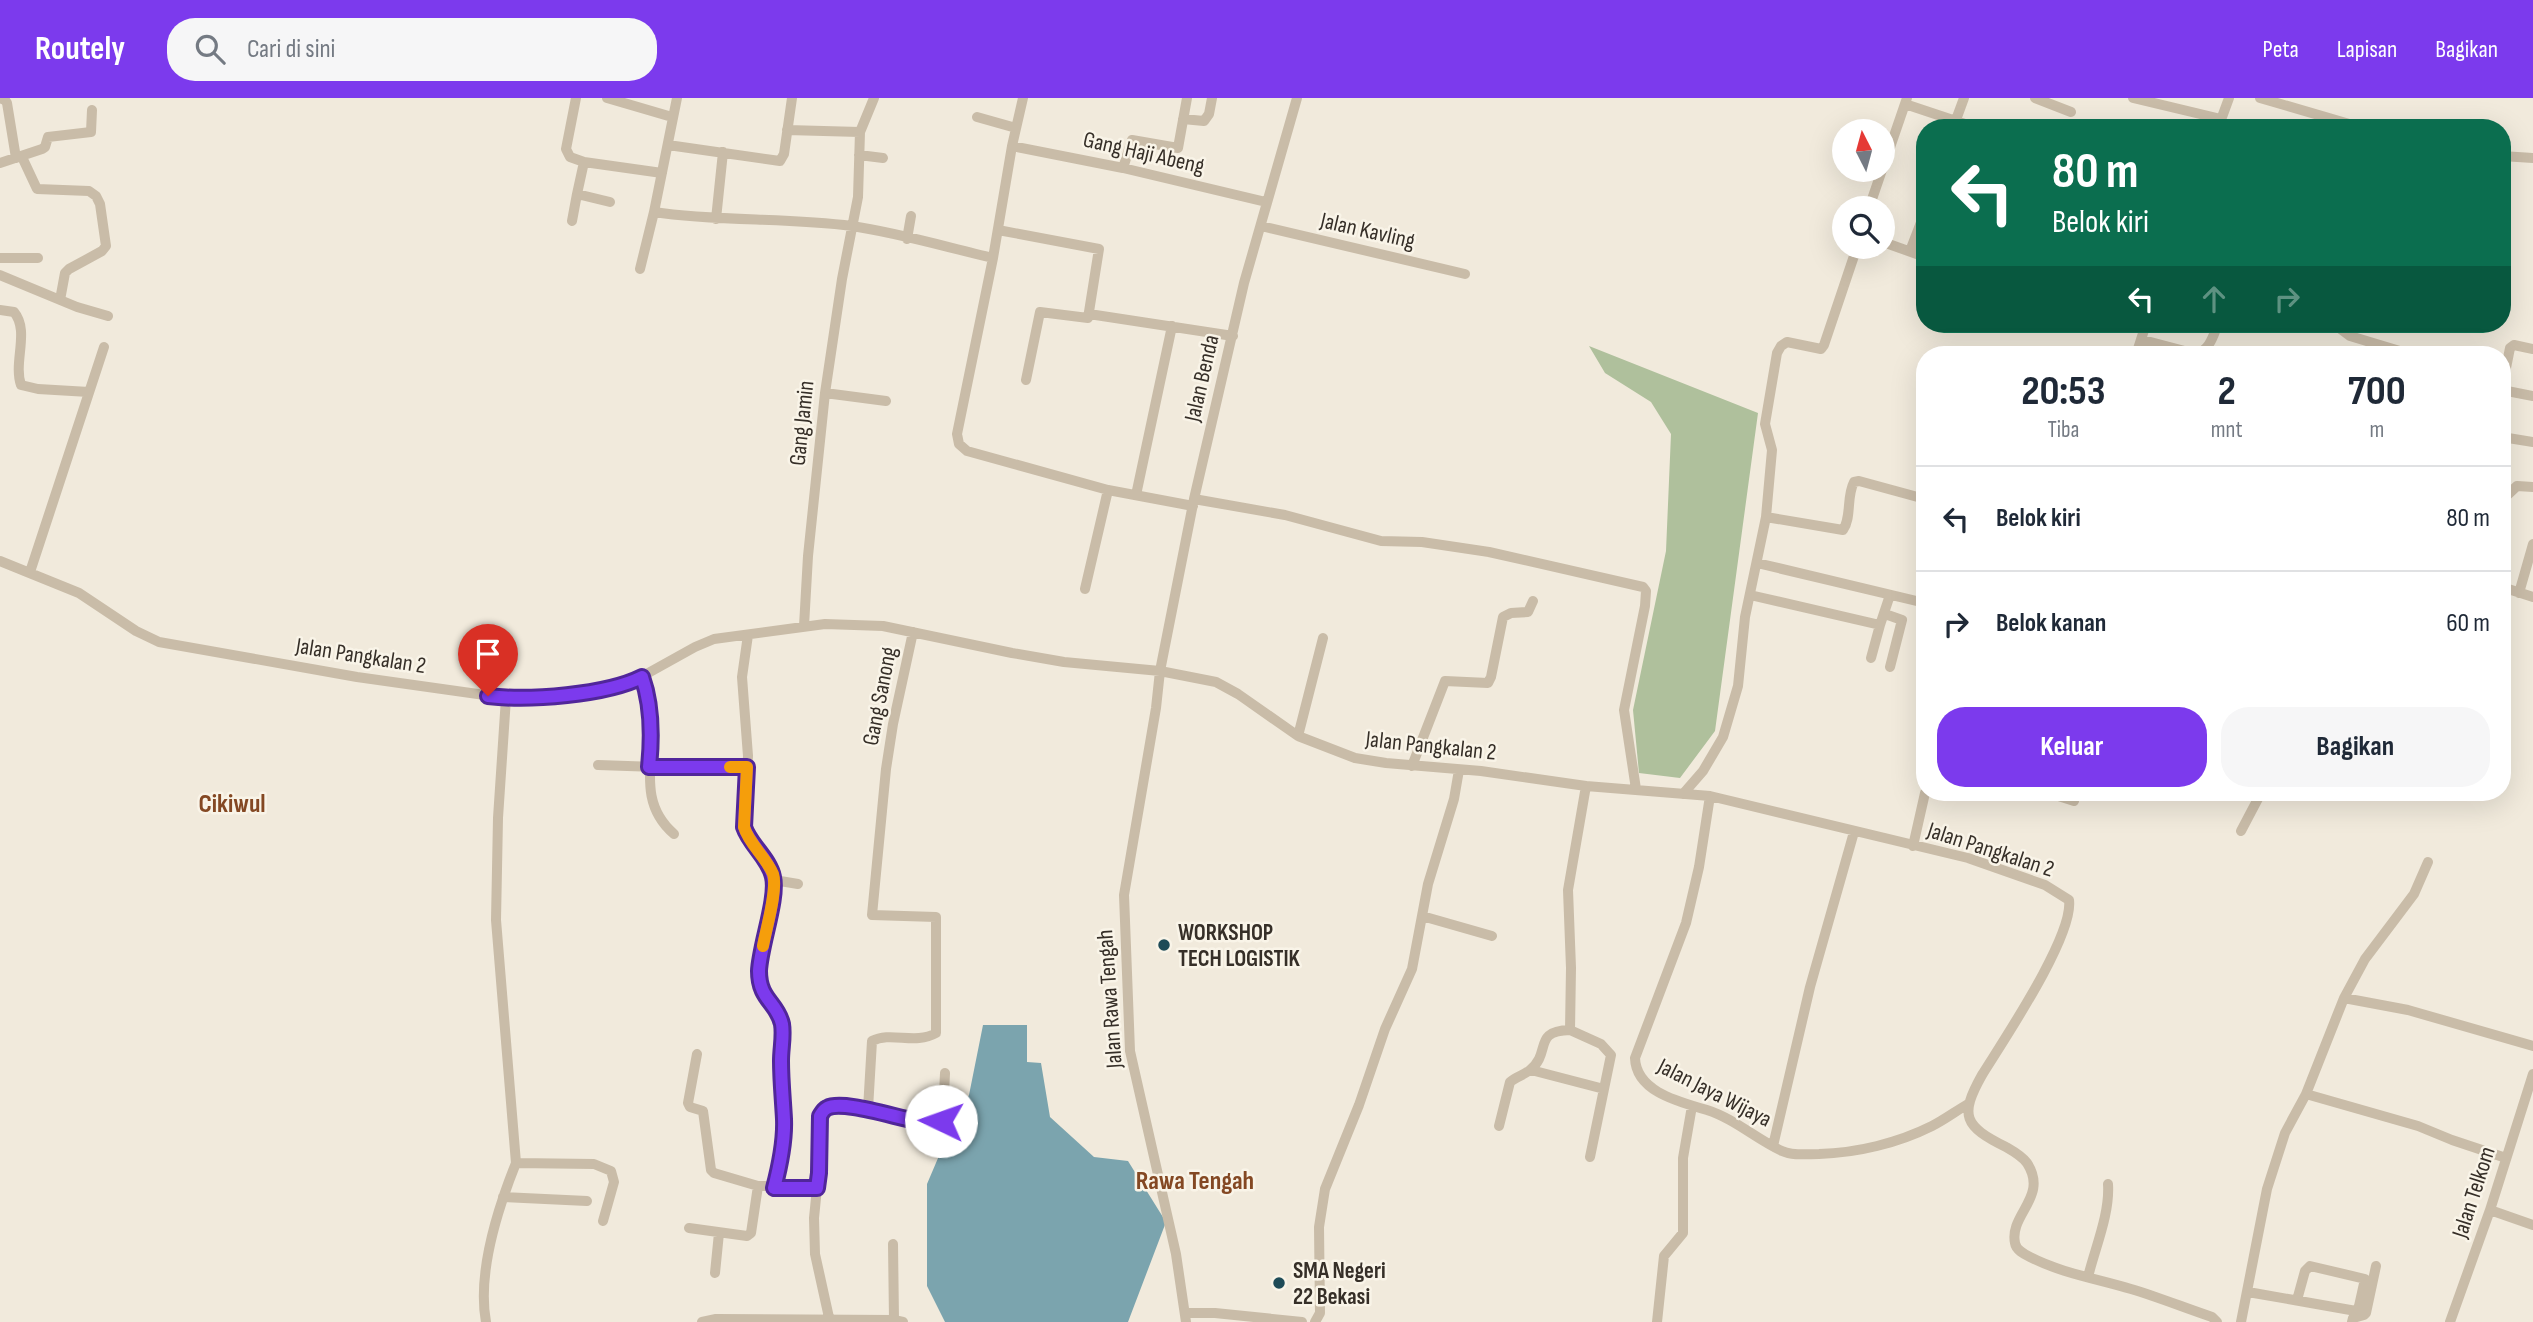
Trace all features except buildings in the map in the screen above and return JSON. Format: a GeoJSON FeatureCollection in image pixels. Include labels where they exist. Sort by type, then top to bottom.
{"type":"FeatureCollection","features":[{"type":"Feature","properties":{"kind":"street"},"geometry":{"type":"LineString","coordinates":[[0,98],[7,103],[19,158],[37,189],[89,191],[100,204],[106,246],[65,273],[60,300]]}},
{"type":"Feature","properties":{"kind":"street"},"geometry":{"type":"LineString","coordinates":[[576,98],[566,149],[570,157],[584,162],[662,173]]}},
{"type":"Feature","properties":{"kind":"street"},"geometry":{"type":"LineString","coordinates":[[607,98],[673,117]]}},
{"type":"Feature","properties":{"kind":"street"},"geometry":{"type":"LineString","coordinates":[[640,269],[677,98]]}},
{"type":"Feature","properties":{"kind":"street"},"geometry":{"type":"LineString","coordinates":[[668,145],[780,161],[784,154],[792,98]]}},
{"type":"Feature","properties":{"kind":"street","name":"Gang Jamin"},"geometry":{"type":"LineString","coordinates":[[804,626],[808,556],[825,393],[858,197],[860,132],[874,98]]}},
{"type":"Feature","properties":{"kind":"street"},"geometry":{"type":"LineString","coordinates":[[1023,98],[957,434],[959,444],[967,451],[1108,490],[1296,517],[1381,541],[1422,542],[1489,552],[1643,587],[1646,591],[1646,606],[1624,710],[1636,789]]}},
{"type":"Feature","properties":{"kind":"street"},"geometry":{"type":"LineString","coordinates":[[1123,168],[1132,140],[1178,148],[1187,98]]}},
{"type":"Feature","properties":{"kind":"street"},"geometry":{"type":"LineString","coordinates":[[1183,119],[1204,121],[1209,114],[1212,98]]}},
{"type":"Feature","properties":{"kind":"street","name":"Jalan Benda"},"geometry":{"type":"LineString","coordinates":[[1160,671],[1193,503],[1244,283],[1297,98]]}},
{"type":"Feature","properties":{"kind":"street"},"geometry":{"type":"LineString","coordinates":[[1956,119],[1964,98]]}},
{"type":"Feature","properties":{"kind":"street"},"geometry":{"type":"LineString","coordinates":[[2035,98],[2071,112]]}},
{"type":"Feature","properties":{"kind":"street"},"geometry":{"type":"LineString","coordinates":[[2133,98],[2206,119]]}},
{"type":"Feature","properties":{"kind":"street"},"geometry":{"type":"LineString","coordinates":[[2221,119],[2229,98]]}},
{"type":"Feature","properties":{"kind":"street"},"geometry":{"type":"LineString","coordinates":[[2260,98],[2332,119]]}},
{"type":"Feature","properties":{"kind":"street"},"geometry":{"type":"LineString","coordinates":[[1895,134],[1906,101],[1944,119]]}},
{"type":"Feature","properties":{"kind":"street"},"geometry":{"type":"LineString","coordinates":[[0,163],[45,147],[48,137],[92,132],[92,110]]}},
{"type":"Feature","properties":{"kind":"street"},"geometry":{"type":"LineString","coordinates":[[977,117],[1016,128]]}},
{"type":"Feature","properties":{"kind":"street"},"geometry":{"type":"LineString","coordinates":[[787,130],[860,132]]}},
{"type":"Feature","properties":{"kind":"street","name":"Gang Haji Abeng"},"geometry":{"type":"LineString","coordinates":[[1012,146],[1123,168],[1266,202]]}},
{"type":"Feature","properties":{"kind":"street"},"geometry":{"type":"LineString","coordinates":[[716,219],[723,152]]}},
{"type":"Feature","properties":{"kind":"street"},"geometry":{"type":"LineString","coordinates":[[859,155],[883,158]]}},
{"type":"Feature","properties":{"kind":"street"},"geometry":{"type":"LineString","coordinates":[[2511,157],[2533,158]]}},
{"type":"Feature","properties":{"kind":"street"},"geometry":{"type":"LineString","coordinates":[[572,221],[584,162]]}},
{"type":"Feature","properties":{"kind":"street"},"geometry":{"type":"LineString","coordinates":[[577,194],[610,202]]}},
{"type":"Feature","properties":{"kind":"street"},"geometry":{"type":"LineString","coordinates":[[654,212],[716,219],[852,226],[993,258]]}},
{"type":"Feature","properties":{"kind":"street"},"geometry":{"type":"LineString","coordinates":[[907,239],[911,216]]}},
{"type":"Feature","properties":{"kind":"street","name":"Jalan Kavling"},"geometry":{"type":"LineString","coordinates":[[1261,226],[1465,274]]}},
{"type":"Feature","properties":{"kind":"street"},"geometry":{"type":"LineString","coordinates":[[998,230],[1098,248],[1089,314],[1086,319],[1040,312],[1026,380]]}},
{"type":"Feature","properties":{"kind":"street"},"geometry":{"type":"LineString","coordinates":[[1910,251],[1916,235]]}},
{"type":"Feature","properties":{"kind":"street"},"geometry":{"type":"LineString","coordinates":[[1895,246],[1916,253]]}},
{"type":"Feature","properties":{"kind":"street"},"geometry":{"type":"LineString","coordinates":[[0,258],[38,258]]}},
{"type":"Feature","properties":{"kind":"street"},"geometry":{"type":"LineString","coordinates":[[1683,794],[1717,748],[1738,686],[1742,632],[1766,517],[1772,450],[1765,424],[1777,353],[1787,342],[1821,349],[1853,259]]}},
{"type":"Feature","properties":{"kind":"street"},"geometry":{"type":"LineString","coordinates":[[0,275],[108,316]]}},
{"type":"Feature","properties":{"kind":"street"},"geometry":{"type":"LineString","coordinates":[[0,310],[14,312],[20,318],[17,375],[21,385],[38,389],[89,392]]}},
{"type":"Feature","properties":{"kind":"street"},"geometry":{"type":"LineString","coordinates":[[1089,314],[1233,336]]}},
{"type":"Feature","properties":{"kind":"street"},"geometry":{"type":"LineString","coordinates":[[1136,495],[1172,326]]}},
{"type":"Feature","properties":{"kind":"street"},"geometry":{"type":"LineString","coordinates":[[2140,346],[2144,333]]}},
{"type":"Feature","properties":{"kind":"street"},"geometry":{"type":"LineString","coordinates":[[2347,333],[2376,346]]}},
{"type":"Feature","properties":{"kind":"street"},"geometry":{"type":"LineString","coordinates":[[2143,340],[2166,346]]}},
{"type":"Feature","properties":{"kind":"street"},"geometry":{"type":"LineString","coordinates":[[2511,347],[2514,345],[2533,349]]}},
{"type":"Feature","properties":{"kind":"street"},"geometry":{"type":"LineString","coordinates":[[30,572],[104,346]]}},
{"type":"Feature","properties":{"kind":"street"},"geometry":{"type":"LineString","coordinates":[[2511,392],[2533,396]]}},
{"type":"Feature","properties":{"kind":"street"},"geometry":{"type":"LineString","coordinates":[[825,393],[886,401]]}},
{"type":"Feature","properties":{"kind":"street"},"geometry":{"type":"LineString","coordinates":[[2511,438],[2533,442]]}},
{"type":"Feature","properties":{"kind":"street"},"geometry":{"type":"LineString","coordinates":[[1766,517],[1843,530],[1847,527],[1847,506],[1854,482],[1859,481],[1916,497]]}},
{"type":"Feature","properties":{"kind":"street"},"geometry":{"type":"LineString","coordinates":[[2511,492],[2518,486],[2533,486]]}},
{"type":"Feature","properties":{"kind":"street"},"geometry":{"type":"LineString","coordinates":[[1086,589],[1108,490]]}},
{"type":"Feature","properties":{"kind":"street"},"geometry":{"type":"LineString","coordinates":[[2519,593],[2533,544]]}},
{"type":"Feature","properties":{"kind":"street","name":"Jalan Pangkalan 2"},"geometry":{"type":"LineString","coordinates":[[0,561],[79,593],[136,631],[159,642],[330,672],[506,698],[582,693],[620,686],[714,639],[804,626],[883,625],[970,646],[1064,662],[1160,671],[1216,682],[1298,736],[1355,758],[1508,774],[1586,786],[1710,796],[1968,858],[2031,880],[2069,900],[2070,910],[2052,957],[1982,1075],[1968,1104]]}},
{"type":"Feature","properties":{"kind":"street"},"geometry":{"type":"LineString","coordinates":[[1757,563],[1916,601]]}},
{"type":"Feature","properties":{"kind":"street"},"geometry":{"type":"LineString","coordinates":[[2511,590],[2533,597]]}},
{"type":"Feature","properties":{"kind":"street"},"geometry":{"type":"LineString","coordinates":[[1750,595],[1883,620],[1902,620],[1890,667]]}},
{"type":"Feature","properties":{"kind":"street"},"geometry":{"type":"LineString","coordinates":[[1871,659],[1890,595]]}},
{"type":"Feature","properties":{"kind":"street"},"geometry":{"type":"LineString","coordinates":[[1412,765],[1445,681],[1488,683],[1503,617],[1511,613],[1528,612],[1533,601]]}},
{"type":"Feature","properties":{"kind":"street","name":"Gang Sanong"},"geometry":{"type":"LineString","coordinates":[[867,1109],[872,1041],[877,1038],[925,1038],[936,1033],[936,917],[872,915],[892,724],[913,632]]}},
{"type":"Feature","properties":{"kind":"street"},"geometry":{"type":"LineString","coordinates":[[748,635],[742,688],[747,767],[744,827],[774,880],[759,969],[760,987],[778,1014],[783,1036],[781,1075],[784,1121],[781,1158],[774,1188]]}},
{"type":"Feature","properties":{"kind":"street"},"geometry":{"type":"LineString","coordinates":[[1298,736],[1323,638]]}},
{"type":"Feature","properties":{"kind":"street","name":"Jalan Rawa Tengah"},"geometry":{"type":"LineString","coordinates":[[1160,671],[1138,823],[1126,875],[1123,912],[1130,1051],[1176,1254],[1186,1318]]}},
{"type":"Feature","properties":{"kind":"street"},"geometry":{"type":"LineString","coordinates":[[642,677],[647,690],[649,767],[654,810],[662,824],[674,834]]}},
{"type":"Feature","properties":{"kind":"street"},"geometry":{"type":"LineString","coordinates":[[486,1322],[484,1293],[487,1267],[503,1197],[516,1163],[497,930],[498,818],[506,698]]}},
{"type":"Feature","properties":{"kind":"street"},"geometry":{"type":"LineString","coordinates":[[598,765],[747,767]]}},
{"type":"Feature","properties":{"kind":"street"},"geometry":{"type":"LineString","coordinates":[[1315,1322],[1320,1313],[1320,1227],[1325,1189],[1359,1105],[1385,1029],[1412,969],[1428,884],[1454,799],[1459,770]]}},
{"type":"Feature","properties":{"kind":"street"},"geometry":{"type":"LineString","coordinates":[[1570,1030],[1568,890],[1586,786]]}},
{"type":"Feature","properties":{"kind":"street","name":"Jalan Jaya Wijaya"},"geometry":{"type":"LineString","coordinates":[[1710,796],[1699,867],[1686,923],[1635,1058],[1637,1072],[1653,1089],[1731,1121],[1782,1151],[1801,1154],[1843,1153],[1866,1148],[1931,1126],[1968,1104]]}},
{"type":"Feature","properties":{"kind":"street"},"geometry":{"type":"LineString","coordinates":[[1913,846],[1923,801]]}},
{"type":"Feature","properties":{"kind":"street"},"geometry":{"type":"LineString","coordinates":[[2241,831],[2256,801]]}},
{"type":"Feature","properties":{"kind":"street"},"geometry":{"type":"LineString","coordinates":[[1773,1146],[1810,987],[1854,832]]}},
{"type":"Feature","properties":{"kind":"street"},"geometry":{"type":"LineString","coordinates":[[2241,1322],[2267,1189],[2285,1133],[2306,1094],[2344,998],[2365,959],[2414,894],[2428,862]]}},
{"type":"Feature","properties":{"kind":"street"},"geometry":{"type":"LineString","coordinates":[[774,880],[798,884]]}},
{"type":"Feature","properties":{"kind":"street"},"geometry":{"type":"LineString","coordinates":[[1422,916],[1492,936]]}},
{"type":"Feature","properties":{"kind":"street"},"geometry":{"type":"LineString","coordinates":[[2344,998],[2408,1010],[2533,1046]]}},
{"type":"Feature","properties":{"kind":"street"},"geometry":{"type":"LineString","coordinates":[[1499,1126],[1510,1082],[1531,1070],[1541,1055],[1548,1034],[1570,1030],[1608,1049],[1611,1055],[1590,1157]]}},
{"type":"Feature","properties":{"kind":"street"},"geometry":{"type":"LineString","coordinates":[[697,1054],[688,1103],[690,1107],[703,1111],[711,1170],[758,1186],[817,1188]]}},
{"type":"Feature","properties":{"kind":"street"},"geometry":{"type":"LineString","coordinates":[[1531,1070],[1604,1089]]}},
{"type":"Feature","properties":{"kind":"street"},"geometry":{"type":"LineString","coordinates":[[830,1321],[815,1254],[814,1218],[819,1173],[820,1116],[830,1106],[867,1109],[939,1124],[943,1115],[945,1073]]}},
{"type":"Feature","properties":{"kind":"street","name":"Jalan Telkom"},"geometry":{"type":"LineString","coordinates":[[2450,1322],[2490,1210],[2533,1074]]}},
{"type":"Feature","properties":{"kind":"street"},"geometry":{"type":"LineString","coordinates":[[2306,1094],[2418,1126],[2506,1158]]}},
{"type":"Feature","properties":{"kind":"street"},"geometry":{"type":"LineString","coordinates":[[1968,1104],[1968,1118],[1973,1128],[2021,1157],[2031,1175],[2034,1190],[2016,1230],[2014,1242],[2017,1249],[2046,1264],[2146,1294],[2212,1317],[2217,1322]]}},
{"type":"Feature","properties":{"kind":"street"},"geometry":{"type":"LineString","coordinates":[[1657,1322],[1664,1256],[1680,1240],[1683,1233],[1684,1158],[1692,1105]]}},
{"type":"Feature","properties":{"kind":"street"},"geometry":{"type":"LineString","coordinates":[[516,1163],[594,1164],[611,1171],[614,1182],[603,1221]]}},
{"type":"Feature","properties":{"kind":"street"},"geometry":{"type":"LineString","coordinates":[[2088,1277],[2109,1193],[2108,1184]]}},
{"type":"Feature","properties":{"kind":"street"},"geometry":{"type":"LineString","coordinates":[[689,1228],[741,1237],[751,1233],[758,1186]]}},
{"type":"Feature","properties":{"kind":"street"},"geometry":{"type":"LineString","coordinates":[[503,1197],[587,1201]]}},
{"type":"Feature","properties":{"kind":"street"},"geometry":{"type":"LineString","coordinates":[[2490,1210],[2533,1225]]}},
{"type":"Feature","properties":{"kind":"street"},"geometry":{"type":"LineString","coordinates":[[715,1273],[719,1233]]}},
{"type":"Feature","properties":{"kind":"street"},"geometry":{"type":"LineString","coordinates":[[702,1322],[898,1321],[893,1244]]}},
{"type":"Feature","properties":{"kind":"street"},"geometry":{"type":"LineString","coordinates":[[2248,1292],[2356,1311],[2365,1279],[2309,1266],[2305,1271],[2297,1300]]}},
{"type":"Feature","properties":{"kind":"street"},"geometry":{"type":"LineString","coordinates":[[2352,1322],[2353,1318],[2366,1313],[2376,1266]]}},
{"type":"Feature","properties":{"kind":"street"},"geometry":{"type":"LineString","coordinates":[[1186,1318],[1215,1313],[1302,1322]]}},
{"type":"Feature","properties":{"kind":"green space"},"geometry":{"type":"Polygon","coordinates":[[[1589,346],[1758,413],[1715,731],[1680,778],[1639,773],[1633,710],[1666,551],[1671,434],[1651,402],[1605,373],[1589,346]]]}},
{"type":"Feature","properties":{"kind":"water"},"geometry":{"type":"Polygon","coordinates":[[[983,1025],[1027,1025],[1027,1062],[1041,1063],[1050,1117],[1094,1157],[1128,1161],[1166,1222],[1128,1322],[945,1322],[927,1286],[927,1184],[950,1130],[969,1095],[983,1025]]]}},
{"type":"Feature","properties":{"kind":"slow traffic"},"geometry":{"type":"LineString","coordinates":[[730,767],[747,767],[744,827],[774,880],[763,946]]}},
{"type":"Feature","properties":{"kind":"place","name":"WORKSHOP TECH LOGISTIK"},"geometry":{"type":"Point","coordinates":[1164,945]}},
{"type":"Feature","properties":{"kind":"place","name":"SMA Negeri 22 Bekasi"},"geometry":{"type":"Point","coordinates":[1279,1283]}},
{"type":"Feature","properties":{"kind":"district","name":"Cikiwul"},"geometry":{"type":"Point","coordinates":[232,803]}},
{"type":"Feature","properties":{"kind":"district","name":"Rawa Tengah"},"geometry":{"type":"Point","coordinates":[1195,1180]}},
{"type":"Feature","properties":{"kind":"route"},"geometry":{"type":"LineString","coordinates":[[488,696],[506,698],[582,693],[620,686],[642,677],[647,690],[650,727],[649,767],[747,767],[744,827],[774,880],[759,969],[760,987],[778,1014],[783,1036],[781,1086],[784,1121],[781,1158],[774,1188],[817,1188],[820,1116],[830,1106],[867,1109],[927,1123],[939,1124],[941,1121]]}}]}
